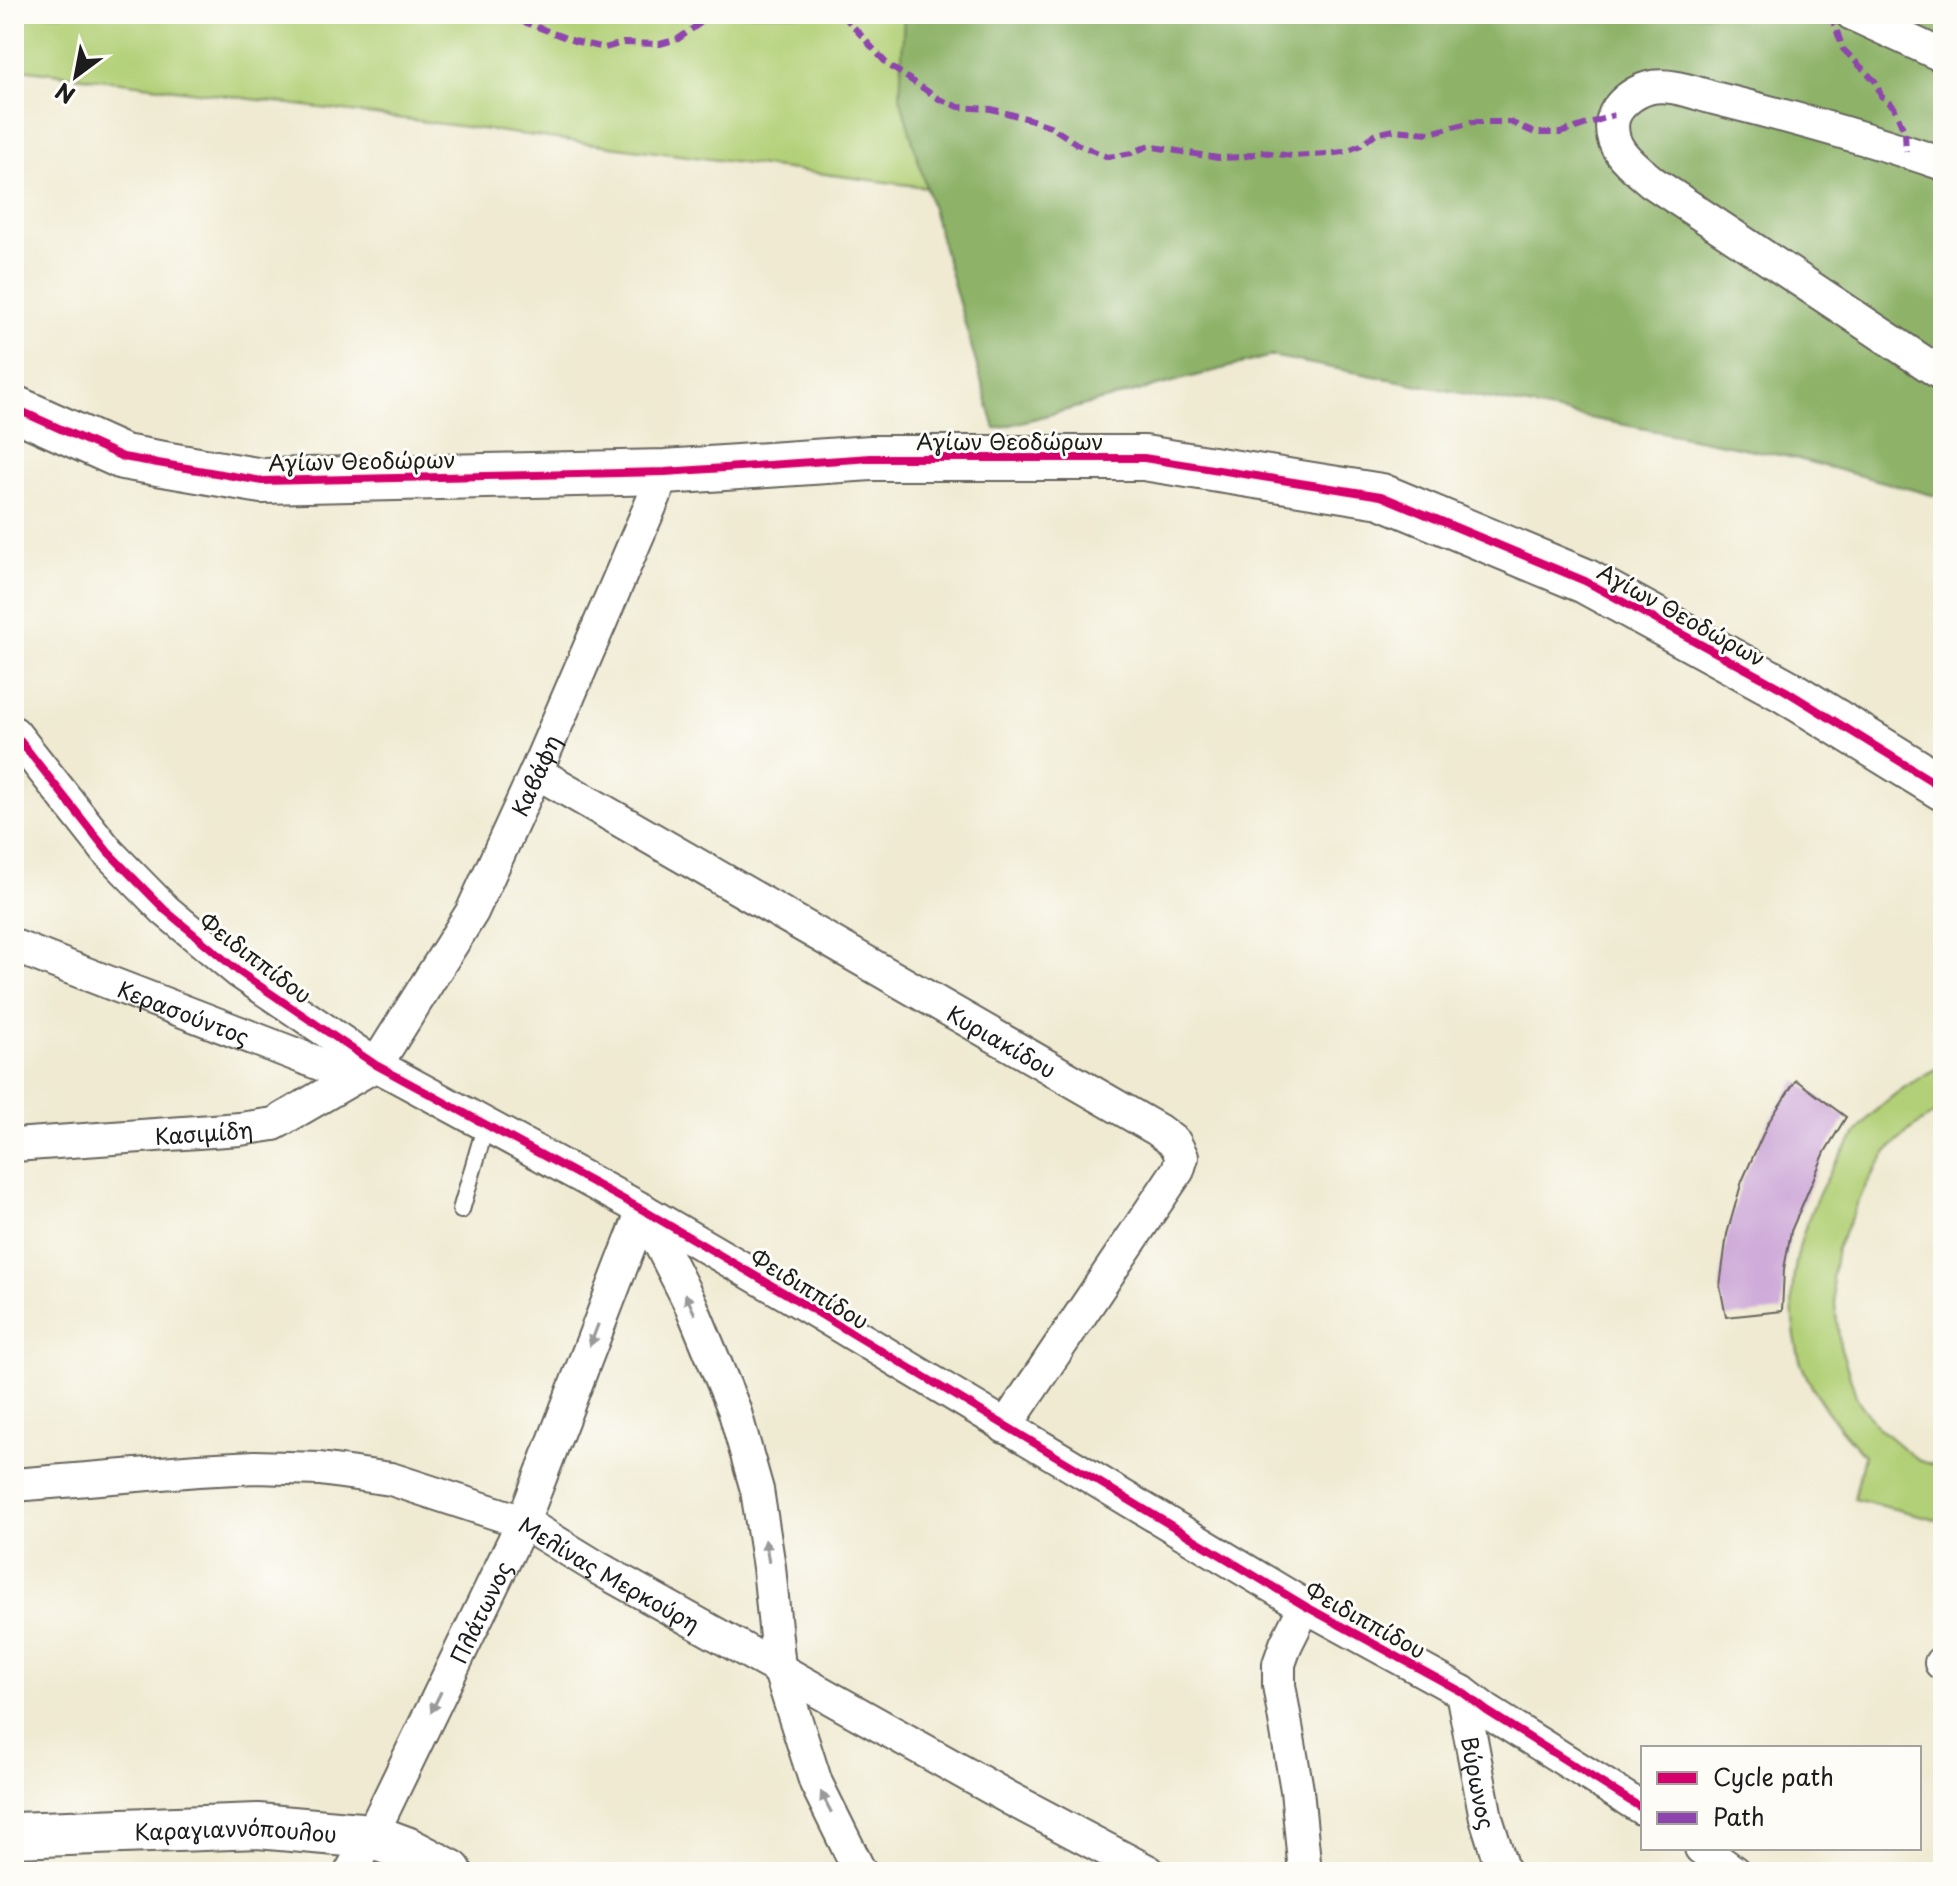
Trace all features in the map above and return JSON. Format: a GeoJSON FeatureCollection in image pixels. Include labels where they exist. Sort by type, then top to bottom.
{"type":"FeatureCollection","features":[{"type":"Feature","properties":{"kind":"street"},"geometry":{"type":"LineString","coordinates":[[1852,14],[1943,56]]}},
{"type":"Feature","properties":{"kind":"street"},"geometry":{"type":"LineString","coordinates":[[1943,164],[1776,113],[1673,88],[1650,87],[1629,96],[1614,115],[1611,136],[1624,158],[1652,182],[1943,375]]}},
{"type":"Feature","properties":{"kind":"street","name":"Αγίων Θεοδώρων"},"geometry":{"type":"LineString","coordinates":[[14,408],[123,457],[262,481],[665,472],[871,458],[1144,458],[1381,496],[1585,581],[1786,691],[1943,788]]}},
{"type":"Feature","properties":{"kind":"street","name":"Καβάφη"},"geometry":{"type":"LineString","coordinates":[[365,1071],[472,912],[665,472]]}},
{"type":"Feature","properties":{"kind":"street","name":"Φειδιππίδου"},"geometry":{"type":"LineString","coordinates":[[14,733],[108,852],[165,910],[365,1071],[486,1124],[643,1210],[1305,1606],[1462,1692],[1641,1808]]}},
{"type":"Feature","properties":{"kind":"street","name":"Κυριακίδου"},"geometry":{"type":"LineString","coordinates":[[536,772],[1158,1130],[1175,1143],[1182,1157],[1178,1170],[1005,1427]]}},
{"type":"Feature","properties":{"kind":"street","name":"Κερασούντος"},"geometry":{"type":"LineString","coordinates":[[14,946],[365,1071]]}},
{"type":"Feature","properties":{"kind":"street","name":"Κασιμίδη"},"geometry":{"type":"LineString","coordinates":[[14,1145],[274,1124],[365,1071]]}},
{"type":"Feature","properties":{"kind":"street"},"geometry":{"type":"LineString","coordinates":[[643,1210],[691,1305],[734,1409],[757,1490],[769,1567],[779,1668],[816,1783],[860,1872]]}},
{"type":"Feature","properties":{"kind":"street","name":"Πλάτωνος"},"geometry":{"type":"LineString","coordinates":[[361,1854],[523,1522],[643,1210]]}},
{"type":"Feature","properties":{"kind":"street","name":"Μελίνας Μερκούρη"},"geometry":{"type":"LineString","coordinates":[[14,1485],[255,1467],[320,1469],[391,1479],[523,1522],[598,1568],[1011,1799],[1149,1872]]}},
{"type":"Feature","properties":{"kind":"street"},"geometry":{"type":"LineString","coordinates":[[1305,1606],[1279,1664],[1279,1685],[1297,1790],[1305,1872]]}},
{"type":"Feature","properties":{"kind":"street","name":"Βύρωνος"},"geometry":{"type":"LineString","coordinates":[[1462,1692],[1486,1818],[1503,1872]]}},
{"type":"Feature","properties":{"kind":"street","name":"Καραγιαννόπουλου"},"geometry":{"type":"LineString","coordinates":[[14,1835],[258,1826],[361,1854],[406,1849],[450,1872]]}},
{"type":"Feature","properties":{"kind":"street"},"geometry":{"type":"LineString","coordinates":[[1704,1850],[1734,1872]]}},
{"type":"Feature","properties":{"kind":"lane"},"geometry":{"type":"LineString","coordinates":[[461,1210],[486,1124]]}},
{"type":"Feature","properties":{"kind":"green space"},"geometry":{"type":"Polygon","coordinates":[[[14,14],[1943,14],[1345,242],[14,68],[14,14]]]}},
{"type":"Feature","properties":{"kind":"green space"},"geometry":{"type":"Polygon","coordinates":[[[904,14],[1943,14],[1943,498],[1794,458],[1271,356],[995,429],[900,97],[904,14]]]}},
{"type":"Feature","properties":{"kind":"green space"},"geometry":{"type":"Polygon","coordinates":[[[1943,1065],[1943,1108],[1911,1129],[1887,1152],[1866,1185],[1837,1248],[1832,1279],[1840,1345],[1857,1399],[1878,1427],[1904,1449],[1918,1460],[1943,1468],[1943,1521],[1854,1499],[1864,1455],[1829,1414],[1808,1379],[1799,1355],[1792,1308],[1798,1252],[1816,1199],[1829,1174],[1878,1108],[1909,1084],[1943,1065]]]}},
{"type":"Feature","properties":{"kind":"building"},"geometry":{"type":"Polygon","coordinates":[[[1796,1080],[1846,1117],[1825,1152],[1791,1231],[1784,1269],[1782,1311],[1726,1317],[1720,1286],[1727,1234],[1742,1181],[1768,1123],[1796,1080]]]}},
{"type":"Feature","properties":{"kind":"marked path"},"geometry":{"type":"LineString","coordinates":[[503,14],[574,41],[605,48],[623,43],[660,44],[678,39],[713,14]]}},
{"type":"Feature","properties":{"kind":"marked path"},"geometry":{"type":"LineString","coordinates":[[842,14],[887,64],[939,99],[959,107],[991,109],[1050,126],[1077,144],[1108,157],[1132,153],[1148,146],[1218,158],[1262,152],[1292,156],[1327,154],[1343,152],[1361,145],[1375,134],[1394,130],[1430,133],[1472,122],[1510,122],[1535,133],[1560,133],[1614,115]]}},
{"type":"Feature","properties":{"kind":"marked path"},"geometry":{"type":"LineString","coordinates":[[1831,14],[1843,49],[1876,82],[1881,96],[1894,107],[1905,133],[1906,152]]}},
{"type":"Feature","properties":{"kind":"cycle path"},"geometry":{"type":"LineString","coordinates":[[14,408],[123,457],[262,481],[665,472],[871,458],[1144,458],[1381,496],[1585,581],[1786,691],[1943,788]]}},
{"type":"Feature","properties":{"kind":"cycle path"},"geometry":{"type":"LineString","coordinates":[[14,733],[108,852],[165,910],[238,971],[376,1065],[643,1210],[795,1299],[1305,1606],[1462,1692],[1641,1808]]}}]}
